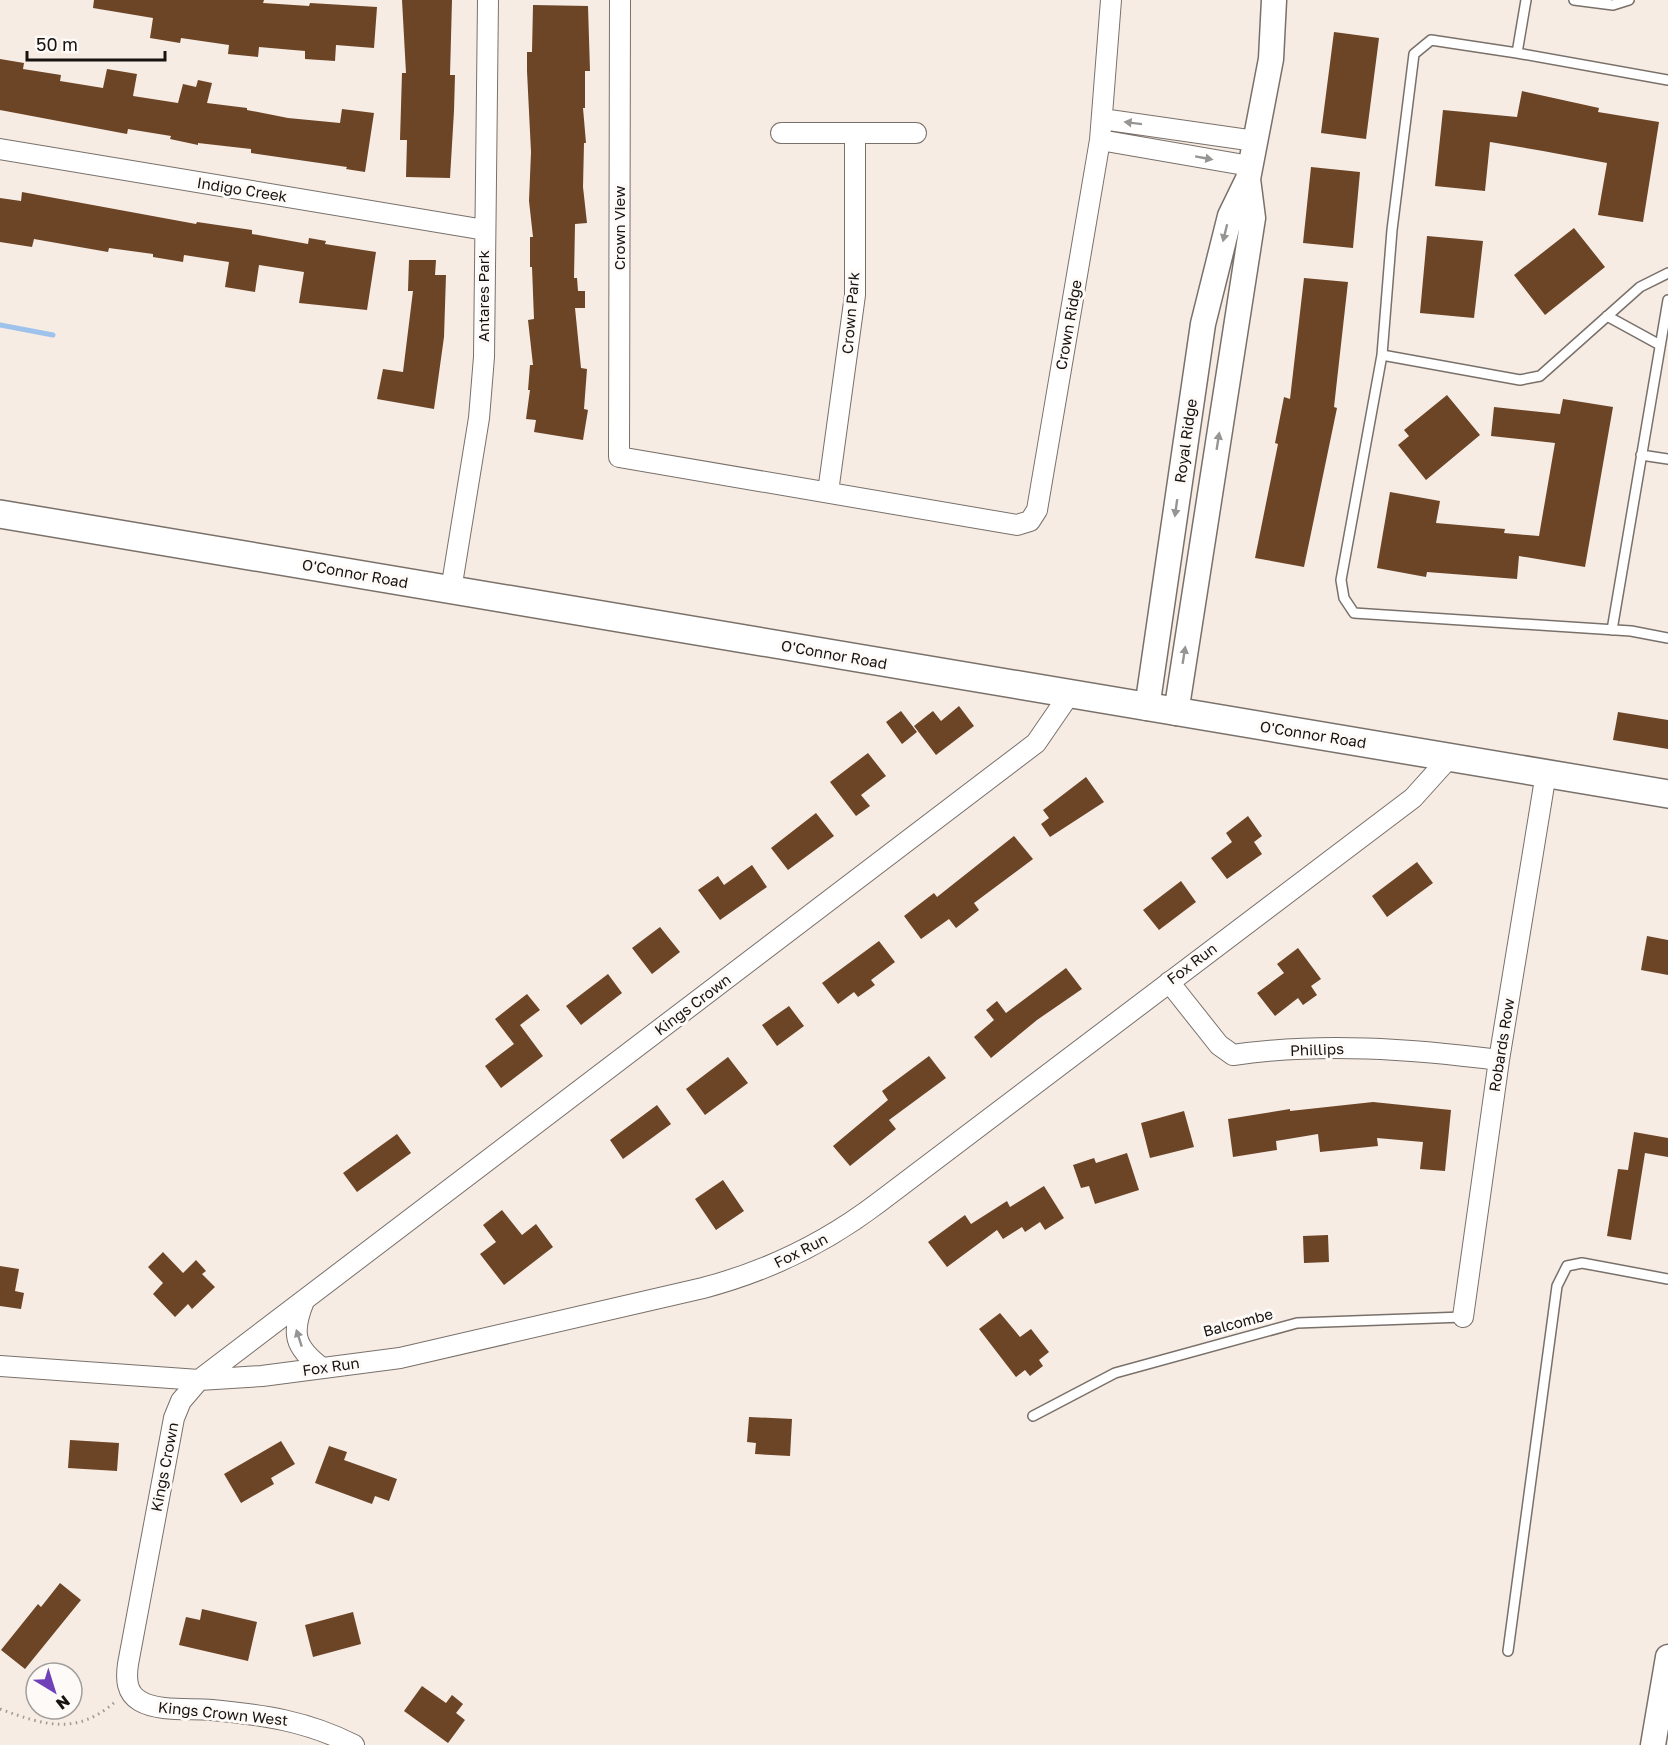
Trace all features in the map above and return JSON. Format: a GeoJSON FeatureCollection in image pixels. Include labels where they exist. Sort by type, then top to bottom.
{"type":"FeatureCollection","features":[{"type":"Feature","properties":{"kind":"main road","name":"O'Connor Road"},"geometry":{"type":"LineString","coordinates":[[0,514],[1668,794]]}},
{"type":"Feature","properties":{"kind":"street","name":"Antares Park"},"geometry":{"type":"LineString","coordinates":[[451,590],[479,418],[483,367],[488,0]]}},
{"type":"Feature","properties":{"kind":"street","name":"Crown View"},"geometry":{"type":"LineString","coordinates":[[620,0],[619,457],[828,492]]}},
{"type":"Feature","properties":{"kind":"street","name":"Crown Ridge"},"geometry":{"type":"LineString","coordinates":[[828,492],[1017,525],[1030,521],[1038,510],[1100,140],[1111,0]]}},
{"type":"Feature","properties":{"kind":"street","name":"Royal Ridge"},"geometry":{"type":"LineString","coordinates":[[1147,708],[1203,324],[1230,216],[1249,173],[1271,59],[1274,0]]}},
{"type":"Feature","properties":{"kind":"street"},"geometry":{"type":"LineString","coordinates":[[1102,119],[1255,141]]}},
{"type":"Feature","properties":{"kind":"street"},"geometry":{"type":"LineString","coordinates":[[781,133],[916,133]]}},
{"type":"Feature","properties":{"kind":"street","name":"Crown Park"},"geometry":{"type":"LineString","coordinates":[[828,492],[855,295],[855,133]]}},
{"type":"Feature","properties":{"kind":"street"},"geometry":{"type":"LineString","coordinates":[[1100,140],[1249,173]]}},
{"type":"Feature","properties":{"kind":"street","name":"Indigo Creek"},"geometry":{"type":"LineString","coordinates":[[0,149],[484,230]]}},
{"type":"Feature","properties":{"kind":"street","name":"Royal Ridge"},"geometry":{"type":"LineString","coordinates":[[1176,713],[1253,218],[1249,173]]}},
{"type":"Feature","properties":{"kind":"street","name":"Kings Crown"},"geometry":{"type":"LineString","coordinates":[[129,1691],[126,1679],[128,1664],[174,1418],[181,1401],[199,1380],[1036,743],[1070,695]]}},
{"type":"Feature","properties":{"kind":"street","name":"Fox Run"},"geometry":{"type":"LineString","coordinates":[[0,1366],[199,1380],[400,1358],[691,1291],[743,1278],[782,1263],[819,1244],[864,1214],[1413,798],[1450,757]]}},
{"type":"Feature","properties":{"kind":"street","name":"Robards Row"},"geometry":{"type":"LineString","coordinates":[[1463,1317],[1499,1060],[1546,773]]}},
{"type":"Feature","properties":{"kind":"street","name":"Phillips"},"geometry":{"type":"LineString","coordinates":[[1169,982],[1219,1045],[1233,1055],[1341,1048],[1434,1052],[1499,1060]]}},
{"type":"Feature","properties":{"kind":"street"},"geometry":{"type":"LineString","coordinates":[[304,1301],[296,1320],[295,1332],[298,1343],[309,1359],[322,1368]]}},
{"type":"Feature","properties":{"kind":"street"},"geometry":{"type":"LineString","coordinates":[[1653,1745],[1668,1657]]}},
{"type":"Feature","properties":{"kind":"street","name":"Kings Crown West"},"geometry":{"type":"LineString","coordinates":[[129,1691],[138,1700],[154,1707],[251,1714],[299,1722],[323,1729],[354,1745]]}},
{"type":"Feature","properties":{"kind":"lane"},"geometry":{"type":"LineString","coordinates":[[1517,53],[1526,0]]}},
{"type":"Feature","properties":{"kind":"lane"},"geometry":{"type":"LineString","coordinates":[[1574,0],[1612,5],[1629,0]]}},
{"type":"Feature","properties":{"kind":"lane"},"geometry":{"type":"LineString","coordinates":[[1668,80],[1431,40],[1414,54],[1392,230],[1382,355],[1341,580],[1344,598],[1354,613],[1612,630],[1668,638]]}},
{"type":"Feature","properties":{"kind":"lane"},"geometry":{"type":"LineString","coordinates":[[1382,355],[1520,380],[1540,376],[1640,286],[1668,273]]}},
{"type":"Feature","properties":{"kind":"lane"},"geometry":{"type":"LineString","coordinates":[[1612,630],[1668,300]]}},
{"type":"Feature","properties":{"kind":"lane"},"geometry":{"type":"LineString","coordinates":[[1607,316],[1660,345]]}},
{"type":"Feature","properties":{"kind":"lane"},"geometry":{"type":"LineString","coordinates":[[1641,455],[1668,459]]}},
{"type":"Feature","properties":{"kind":"lane"},"geometry":{"type":"LineString","coordinates":[[1508,1651],[1557,1286],[1567,1266],[1582,1263],[1668,1279]]}},
{"type":"Feature","properties":{"kind":"lane","name":"Balcombe"},"geometry":{"type":"LineString","coordinates":[[1033,1416],[1116,1373],[1297,1323],[1463,1317]]}},
{"type":"Feature","properties":{"kind":"path"},"geometry":{"type":"LineString","coordinates":[[0,1709],[40,1724],[80,1724],[110,1707],[129,1691]]}},
{"type":"Feature","properties":{"kind":"building"},"geometry":{"type":"Polygon","coordinates":[[[94,0],[264,0],[263,3],[309,6],[310,3],[377,7],[374,48],[336,45],[335,61],[305,59],[305,51],[259,47],[258,57],[228,54],[229,45],[181,38],[180,43],[150,38],[153,18],[93,8],[94,0]]]}},
{"type":"Feature","properties":{"kind":"building"},"geometry":{"type":"Polygon","coordinates":[[[402,0],[452,0],[450,75],[455,75],[450,178],[406,177],[407,140],[400,140],[402,73],[406,73],[402,0]]]}},
{"type":"Feature","properties":{"kind":"building"},"geometry":{"type":"Polygon","coordinates":[[[533,5],[588,6],[590,71],[585,71],[585,108],[583,108],[586,143],[584,143],[583,187],[587,223],[575,224],[574,278],[577,278],[578,291],[585,291],[585,308],[575,308],[581,368],[587,369],[584,409],[588,410],[583,440],[534,432],[536,420],[526,419],[530,390],[528,390],[530,365],[533,365],[528,320],[534,319],[532,267],[530,267],[530,237],[533,237],[529,201],[531,152],[527,71],[527,52],[532,52],[533,5]]]}},
{"type":"Feature","properties":{"kind":"building"},"geometry":{"type":"Polygon","coordinates":[[[1334,32],[1379,38],[1366,139],[1321,133],[1334,32]]]}},
{"type":"Feature","properties":{"kind":"building"},"geometry":{"type":"Polygon","coordinates":[[[0,59],[24,63],[23,69],[61,75],[60,81],[103,88],[107,69],[137,74],[133,96],[178,103],[183,84],[196,87],[198,80],[212,83],[207,103],[247,108],[247,110],[288,118],[340,123],[342,109],[374,113],[365,172],[346,169],[347,167],[251,153],[251,149],[198,143],[198,145],[170,139],[171,136],[128,129],[127,134],[0,110],[0,59]]]}},
{"type":"Feature","properties":{"kind":"building"},"geometry":{"type":"Polygon","coordinates":[[[1522,91],[1599,108],[1598,112],[1659,122],[1643,222],[1598,215],[1607,163],[1543,151],[1490,142],[1485,191],[1435,186],[1443,110],[1517,117],[1522,91]]]}},
{"type":"Feature","properties":{"kind":"building"},"geometry":{"type":"Polygon","coordinates":[[[1311,167],[1360,172],[1353,248],[1303,243],[1311,167]]]}},
{"type":"Feature","properties":{"kind":"building"},"geometry":{"type":"Polygon","coordinates":[[[22,192],[196,224],[197,222],[252,230],[252,234],[308,244],[309,238],[326,241],[325,244],[376,252],[367,310],[299,303],[304,272],[259,265],[255,292],[225,287],[229,262],[184,255],[183,262],[153,257],[153,254],[109,248],[108,252],[34,239],[32,247],[0,242],[0,198],[21,201],[22,192]]]}},
{"type":"Feature","properties":{"kind":"building"},"geometry":{"type":"Polygon","coordinates":[[[1574,228],[1605,267],[1545,315],[1514,275],[1574,228]]]}},
{"type":"Feature","properties":{"kind":"building"},"geometry":{"type":"Polygon","coordinates":[[[1427,236],[1483,241],[1474,318],[1420,313],[1427,236]]]}},
{"type":"Feature","properties":{"kind":"building"},"geometry":{"type":"Polygon","coordinates":[[[409,260],[436,260],[435,275],[446,275],[444,337],[434,409],[377,399],[383,369],[403,372],[413,291],[408,291],[409,260]]]}},
{"type":"Feature","properties":{"kind":"building"},"geometry":{"type":"Polygon","coordinates":[[[1304,278],[1348,282],[1334,407],[1337,408],[1304,567],[1255,558],[1278,444],[1275,443],[1284,397],[1290,399],[1304,278]]]}},
{"type":"Feature","properties":{"kind":"building"},"geometry":{"type":"Polygon","coordinates":[[[1447,395],[1480,435],[1426,480],[1398,445],[1409,436],[1404,430],[1447,395]]]}},
{"type":"Feature","properties":{"kind":"building"},"geometry":{"type":"Polygon","coordinates":[[[1563,399],[1613,407],[1585,567],[1519,556],[1517,579],[1427,572],[1426,577],[1377,568],[1390,492],[1440,501],[1436,523],[1505,529],[1504,533],[1539,536],[1555,443],[1491,436],[1494,407],[1560,414],[1563,399]]]}},
{"type":"Feature","properties":{"kind":"building"},"geometry":{"type":"Polygon","coordinates":[[[959,706],[974,726],[936,755],[914,726],[933,711],[941,721],[959,706]]]}},
{"type":"Feature","properties":{"kind":"building"},"geometry":{"type":"Polygon","coordinates":[[[901,711],[917,732],[902,744],[886,722],[901,711]]]}},
{"type":"Feature","properties":{"kind":"building"},"geometry":{"type":"Polygon","coordinates":[[[1618,712],[1668,720],[1668,749],[1613,740],[1618,712]]]}},
{"type":"Feature","properties":{"kind":"building"},"geometry":{"type":"Polygon","coordinates":[[[868,753],[886,776],[861,795],[870,806],[856,816],[830,782],[868,753]]]}},
{"type":"Feature","properties":{"kind":"building"},"geometry":{"type":"Polygon","coordinates":[[[1086,777],[1104,802],[1050,837],[1041,824],[1049,818],[1043,810],[1086,777]]]}},
{"type":"Feature","properties":{"kind":"building"},"geometry":{"type":"Polygon","coordinates":[[[816,813],[834,836],[788,870],[771,848],[816,813]]]}},
{"type":"Feature","properties":{"kind":"building"},"geometry":{"type":"Polygon","coordinates":[[[1248,816],[1262,836],[1254,842],[1262,854],[1227,879],[1211,858],[1232,842],[1226,833],[1248,816]]]}},
{"type":"Feature","properties":{"kind":"building"},"geometry":{"type":"Polygon","coordinates":[[[1014,836],[1033,859],[974,903],[979,910],[956,928],[949,919],[921,939],[904,916],[934,893],[937,897],[1014,836]]]}},
{"type":"Feature","properties":{"kind":"building"},"geometry":{"type":"Polygon","coordinates":[[[1417,862],[1433,883],[1387,917],[1372,896],[1417,862]]]}},
{"type":"Feature","properties":{"kind":"building"},"geometry":{"type":"Polygon","coordinates":[[[752,865],[767,887],[720,920],[698,890],[718,876],[724,885],[752,865]]]}},
{"type":"Feature","properties":{"kind":"building"},"geometry":{"type":"Polygon","coordinates":[[[1181,881],[1196,902],[1159,930],[1143,910],[1181,881]]]}},
{"type":"Feature","properties":{"kind":"building"},"geometry":{"type":"Polygon","coordinates":[[[660,927],[680,952],[652,974],[632,948],[660,927]]]}},
{"type":"Feature","properties":{"kind":"building"},"geometry":{"type":"Polygon","coordinates":[[[1647,936],[1668,940],[1668,975],[1641,970],[1647,936]]]}},
{"type":"Feature","properties":{"kind":"building"},"geometry":{"type":"Polygon","coordinates":[[[879,941],[895,962],[871,980],[875,985],[858,997],[854,992],[838,1004],[822,983],[879,941]]]}},
{"type":"Feature","properties":{"kind":"building"},"geometry":{"type":"Polygon","coordinates":[[[1298,948],[1321,979],[1311,986],[1317,995],[1303,1005],[1298,998],[1275,1016],[1257,993],[1284,973],[1277,964],[1298,948]]]}},
{"type":"Feature","properties":{"kind":"building"},"geometry":{"type":"Polygon","coordinates":[[[1066,968],[1082,989],[1037,1020],[991,1058],[974,1037],[994,1020],[986,1010],[997,1001],[1006,1013],[1066,968]]]}},
{"type":"Feature","properties":{"kind":"building"},"geometry":{"type":"Polygon","coordinates":[[[608,974],[622,993],[581,1025],[566,1006],[608,974]]]}},
{"type":"Feature","properties":{"kind":"building"},"geometry":{"type":"Polygon","coordinates":[[[527,994],[540,1010],[520,1025],[543,1056],[501,1088],[485,1066],[514,1044],[495,1019],[527,994]]]}},
{"type":"Feature","properties":{"kind":"building"},"geometry":{"type":"Polygon","coordinates":[[[789,1006],[804,1026],[777,1046],[762,1025],[789,1006]]]}},
{"type":"Feature","properties":{"kind":"building"},"geometry":{"type":"Polygon","coordinates":[[[929,1056],[946,1078],[889,1120],[896,1129],[850,1166],[833,1146],[888,1100],[882,1091],[929,1056]]]}},
{"type":"Feature","properties":{"kind":"building"},"geometry":{"type":"Polygon","coordinates":[[[728,1057],[748,1083],[705,1115],[686,1089],[728,1057]]]}},
{"type":"Feature","properties":{"kind":"building"},"geometry":{"type":"Polygon","coordinates":[[[1373,1102],[1451,1110],[1445,1171],[1420,1169],[1423,1142],[1377,1138],[1378,1146],[1320,1152],[1318,1134],[1276,1141],[1277,1150],[1233,1157],[1228,1119],[1290,1109],[1290,1111],[1373,1102]]]}},
{"type":"Feature","properties":{"kind":"building"},"geometry":{"type":"Polygon","coordinates":[[[657,1105],[671,1124],[623,1159],[610,1140],[657,1105]]]}},
{"type":"Feature","properties":{"kind":"building"},"geometry":{"type":"Polygon","coordinates":[[[1184,1111],[1194,1147],[1150,1158],[1141,1123],[1184,1111]]]}},
{"type":"Feature","properties":{"kind":"building"},"geometry":{"type":"Polygon","coordinates":[[[1634,1132],[1668,1138],[1668,1157],[1645,1153],[1631,1240],[1607,1236],[1618,1169],[1628,1170],[1634,1132]]]}},
{"type":"Feature","properties":{"kind":"building"},"geometry":{"type":"Polygon","coordinates":[[[397,1134],[411,1153],[357,1192],[343,1173],[397,1134]]]}},
{"type":"Feature","properties":{"kind":"building"},"geometry":{"type":"Polygon","coordinates":[[[1127,1153],[1139,1190],[1095,1204],[1089,1186],[1081,1188],[1073,1165],[1094,1158],[1096,1163],[1127,1153]]]}},
{"type":"Feature","properties":{"kind":"building"},"geometry":{"type":"Polygon","coordinates":[[[723,1180],[744,1211],[716,1230],[695,1199],[723,1180]]]}},
{"type":"Feature","properties":{"kind":"building"},"geometry":{"type":"Polygon","coordinates":[[[1044,1186],[1064,1218],[1045,1230],[1040,1222],[1025,1232],[1022,1227],[1003,1239],[997,1230],[947,1267],[928,1242],[965,1215],[971,1224],[1007,1201],[1010,1207],[1044,1186]]]}},
{"type":"Feature","properties":{"kind":"building"},"geometry":{"type":"Polygon","coordinates":[[[502,1210],[522,1235],[536,1224],[553,1247],[504,1285],[480,1254],[496,1242],[483,1225],[502,1210]]]}},
{"type":"Feature","properties":{"kind":"building"},"geometry":{"type":"Polygon","coordinates":[[[1328,1235],[1329,1262],[1304,1263],[1303,1236],[1328,1235]]]}},
{"type":"Feature","properties":{"kind":"building"},"geometry":{"type":"Polygon","coordinates":[[[163,1252],[183,1273],[196,1260],[206,1271],[202,1274],[215,1287],[192,1309],[188,1304],[175,1317],[153,1294],[163,1283],[148,1267],[163,1252]]]}},
{"type":"Feature","properties":{"kind":"building"},"geometry":{"type":"Polygon","coordinates":[[[0,1266],[19,1269],[15,1291],[24,1293],[21,1309],[0,1306],[0,1266]]]}},
{"type":"Feature","properties":{"kind":"building"},"geometry":{"type":"Polygon","coordinates":[[[1000,1313],[1020,1337],[1031,1329],[1049,1352],[1039,1360],[1043,1366],[1030,1376],[1025,1370],[1016,1377],[979,1329],[1000,1313]]]}},
{"type":"Feature","properties":{"kind":"building"},"geometry":{"type":"Polygon","coordinates":[[[749,1417],[792,1419],[790,1456],[755,1454],[756,1443],[747,1442],[749,1417]]]}},
{"type":"Feature","properties":{"kind":"building"},"geometry":{"type":"Polygon","coordinates":[[[70,1440],[119,1443],[117,1471],[68,1468],[70,1440]]]}},
{"type":"Feature","properties":{"kind":"building"},"geometry":{"type":"Polygon","coordinates":[[[281,1441],[295,1464],[271,1478],[274,1484],[241,1503],[224,1474],[281,1441]]]}},
{"type":"Feature","properties":{"kind":"building"},"geometry":{"type":"Polygon","coordinates":[[[329,1446],[347,1452],[344,1460],[397,1479],[389,1501],[375,1496],[372,1504],[315,1483],[329,1446]]]}},
{"type":"Feature","properties":{"kind":"building"},"geometry":{"type":"Polygon","coordinates":[[[60,1583],[81,1600],[31,1661],[24,1661],[24,1668],[1,1650],[38,1604],[41,1607],[60,1583]]]}},
{"type":"Feature","properties":{"kind":"building"},"geometry":{"type":"Polygon","coordinates":[[[202,1609],[257,1622],[248,1661],[179,1645],[186,1617],[200,1620],[202,1609]]]}},
{"type":"Feature","properties":{"kind":"building"},"geometry":{"type":"Polygon","coordinates":[[[353,1612],[361,1644],[313,1657],[305,1625],[353,1612]]]}},
{"type":"Feature","properties":{"kind":"building"},"geometry":{"type":"Polygon","coordinates":[[[422,1686],[446,1703],[452,1695],[463,1704],[456,1713],[465,1720],[448,1743],[404,1711],[422,1686]]]}},
{"type":"Feature","properties":{"kind":"waterway"},"geometry":{"type":"LineString","coordinates":[[0,325],[53,335]]}}]}
